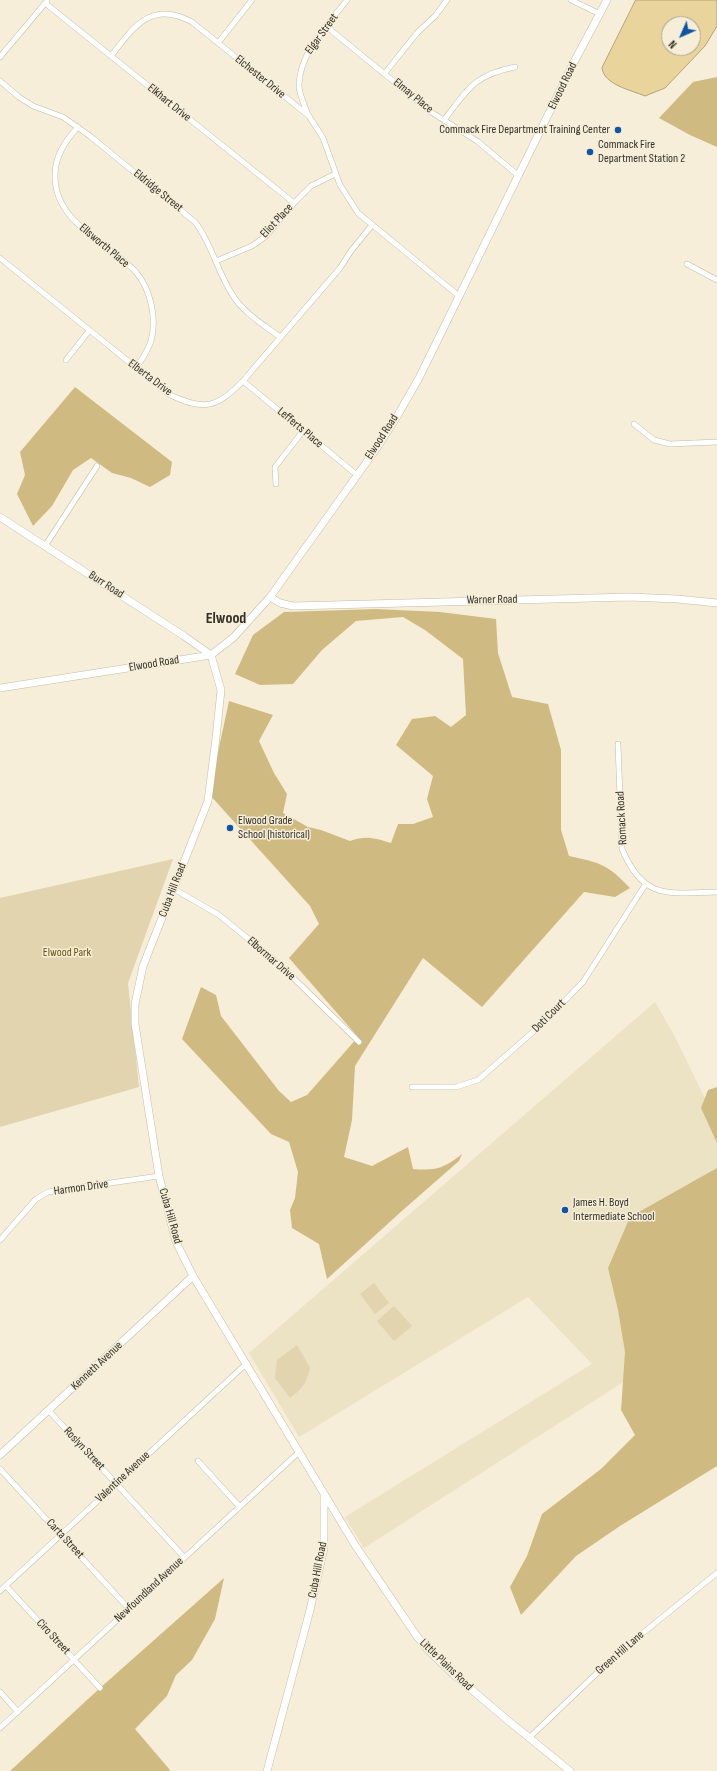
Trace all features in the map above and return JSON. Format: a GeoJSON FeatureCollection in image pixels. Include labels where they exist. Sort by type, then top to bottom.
{"type":"FeatureCollection","features":[{"type":"Feature","properties":{"kind":"main road","name":"Elwood Road"},"geometry":{"type":"LineString","coordinates":[[0,688],[211,656],[234,637],[270,597],[380,442],[407,398],[519,176],[574,62],[607,0]]}},
{"type":"Feature","properties":{"kind":"main road","name":"Burr Road"},"geometry":{"type":"LineString","coordinates":[[0,516],[184,636],[211,656]]}},
{"type":"Feature","properties":{"kind":"main road","name":"Warner Road"},"geometry":{"type":"LineString","coordinates":[[270,597],[280,603],[293,606],[488,600],[629,598],[677,599],[717,603]]}},
{"type":"Feature","properties":{"kind":"main road","name":"Cuba Hill Road"},"geometry":{"type":"LineString","coordinates":[[211,656],[221,690],[208,800],[143,966],[135,1004],[135,1024],[159,1176],[176,1242],[193,1276],[247,1362],[324,1494],[324,1548],[310,1610],[267,1771]]}},
{"type":"Feature","properties":{"kind":"main road","name":"Kenneth Avenue"},"geometry":{"type":"LineString","coordinates":[[0,1455],[193,1276]]}},
{"type":"Feature","properties":{"kind":"main road","name":"Little Plains Road"},"geometry":{"type":"LineString","coordinates":[[324,1494],[378,1581],[428,1650],[529,1738],[570,1771]]}},
{"type":"Feature","properties":{"kind":"street"},"geometry":{"type":"LineString","coordinates":[[218,43],[252,0]]}},
{"type":"Feature","properties":{"kind":"street","name":"Elgar Street"},"geometry":{"type":"LineString","coordinates":[[309,116],[299,86],[301,69],[306,55],[347,0]]}},
{"type":"Feature","properties":{"kind":"street"},"geometry":{"type":"LineString","coordinates":[[385,73],[417,33],[436,15],[447,0]]}},
{"type":"Feature","properties":{"kind":"street"},"geometry":{"type":"LineString","coordinates":[[571,0],[600,14]]}},
{"type":"Feature","properties":{"kind":"street"},"geometry":{"type":"LineString","coordinates":[[0,57],[46,1]]}},
{"type":"Feature","properties":{"kind":"street","name":"Elkhart Drive"},"geometry":{"type":"LineString","coordinates":[[46,1],[111,56],[294,203]]}},
{"type":"Feature","properties":{"kind":"street","name":"Elchester Drive"},"geometry":{"type":"LineString","coordinates":[[111,56],[142,18],[154,13],[168,11],[181,15],[309,116],[323,138],[334,174],[347,199],[358,213],[459,296]]}},
{"type":"Feature","properties":{"kind":"street","name":"Elmay Place"},"geometry":{"type":"LineString","coordinates":[[327,27],[431,112],[477,141],[519,176]]}},
{"type":"Feature","properties":{"kind":"street"},"geometry":{"type":"LineString","coordinates":[[444,120],[468,90],[480,78],[496,71],[515,67]]}},
{"type":"Feature","properties":{"kind":"street","name":"Eldridge Street"},"geometry":{"type":"LineString","coordinates":[[0,81],[19,98],[33,106],[63,117],[78,127],[196,222],[204,233],[233,296],[244,308],[280,337]]}},
{"type":"Feature","properties":{"kind":"street","name":"Ellsworth Place"},"geometry":{"type":"LineString","coordinates":[[78,127],[67,140],[59,153],[55,167],[55,182],[58,197],[71,218],[125,262],[136,273],[145,286],[153,312],[154,326],[151,342],[146,354],[136,368]]}},
{"type":"Feature","properties":{"kind":"street","name":"Eliot Place"},"geometry":{"type":"LineString","coordinates":[[216,261],[252,246],[266,236],[294,203],[312,186],[334,174]]}},
{"type":"Feature","properties":{"kind":"street","name":"Elberta Drive"},"geometry":{"type":"LineString","coordinates":[[0,258],[170,395],[190,404],[208,406],[231,393],[243,381],[340,268],[351,251],[372,225]]}},
{"type":"Feature","properties":{"kind":"street"},"geometry":{"type":"LineString","coordinates":[[687,264],[717,280]]}},
{"type":"Feature","properties":{"kind":"street"},"geometry":{"type":"LineString","coordinates":[[66,360],[89,331]]}},
{"type":"Feature","properties":{"kind":"street","name":"Lefferts Place"},"geometry":{"type":"LineString","coordinates":[[243,381],[357,475]]}},
{"type":"Feature","properties":{"kind":"street"},"geometry":{"type":"LineString","coordinates":[[634,424],[654,440],[670,444],[717,442]]}},
{"type":"Feature","properties":{"kind":"street"},"geometry":{"type":"LineString","coordinates":[[276,484],[275,467],[304,431]]}},
{"type":"Feature","properties":{"kind":"street"},"geometry":{"type":"LineString","coordinates":[[45,546],[97,466]]}},
{"type":"Feature","properties":{"kind":"street","name":"Romack Road"},"geometry":{"type":"LineString","coordinates":[[618,744],[622,849],[628,861],[645,885]]}},
{"type":"Feature","properties":{"kind":"street"},"geometry":{"type":"LineString","coordinates":[[645,885],[664,892],[717,892]]}},
{"type":"Feature","properties":{"kind":"street","name":"Doti Court"},"geometry":{"type":"LineString","coordinates":[[412,1087],[456,1087],[478,1080],[542,1025],[583,982],[645,885]]}},
{"type":"Feature","properties":{"kind":"street","name":"Elbormar Drive"},"geometry":{"type":"LineString","coordinates":[[174,889],[219,915],[278,963],[359,1042]]}},
{"type":"Feature","properties":{"kind":"street","name":"Harmon Drive"},"geometry":{"type":"LineString","coordinates":[[0,1240],[22,1213],[36,1199],[48,1192],[159,1176]]}},
{"type":"Feature","properties":{"kind":"street","name":"Valentine Avenue"},"geometry":{"type":"LineString","coordinates":[[0,1591],[247,1362]]}},
{"type":"Feature","properties":{"kind":"street","name":"Roslyn Street"},"geometry":{"type":"LineString","coordinates":[[49,1411],[184,1557]]}},
{"type":"Feature","properties":{"kind":"street","name":"Newfoundland Avenue"},"geometry":{"type":"LineString","coordinates":[[0,1728],[299,1452]]}},
{"type":"Feature","properties":{"kind":"street"},"geometry":{"type":"LineString","coordinates":[[198,1461],[239,1506]]}},
{"type":"Feature","properties":{"kind":"street","name":"Carta Street"},"geometry":{"type":"LineString","coordinates":[[0,1469],[129,1609]]}},
{"type":"Feature","properties":{"kind":"street","name":"Green Hill Lane"},"geometry":{"type":"LineString","coordinates":[[529,1738],[617,1654],[717,1573]]}},
{"type":"Feature","properties":{"kind":"street","name":"Ciro Street"},"geometry":{"type":"LineString","coordinates":[[6,1586],[100,1688]]}},
{"type":"Feature","properties":{"kind":"street"},"geometry":{"type":"LineString","coordinates":[[0,1692],[18,1712]]}},
{"type":"Feature","properties":{"kind":"shaded area"},"geometry":{"type":"Polygon","coordinates":[[[636,0],[717,0],[717,26],[701,50],[701,16],[661,16],[661,56],[695,56],[665,88],[645,96],[613,83],[604,74],[602,68],[636,0]]]}},
{"type":"Feature","properties":{"kind":"shaded area"},"geometry":{"type":"Polygon","coordinates":[[[717,77],[717,147],[690,135],[659,118],[693,82],[717,77]]]}},
{"type":"Feature","properties":{"kind":"shaded area"},"geometry":{"type":"Polygon","coordinates":[[[75,387],[172,462],[170,475],[150,487],[131,478],[112,473],[91,458],[73,470],[52,506],[33,526],[17,494],[25,475],[20,452],[75,387]]]}},
{"type":"Feature","properties":{"kind":"shaded area"},"geometry":{"type":"Polygon","coordinates":[[[376,609],[440,612],[496,619],[498,653],[512,697],[548,704],[561,750],[561,830],[569,856],[596,863],[609,869],[630,888],[615,897],[584,892],[482,1007],[423,958],[355,1066],[352,1120],[344,1157],[372,1166],[408,1147],[413,1169],[434,1169],[450,1163],[462,1154],[459,1161],[327,1279],[319,1244],[292,1228],[290,1210],[295,1198],[298,1172],[289,1142],[271,1134],[182,1039],[201,987],[216,995],[221,1016],[279,1091],[291,1102],[307,1095],[358,1037],[289,958],[319,924],[310,906],[209,794],[229,701],[273,715],[259,741],[274,773],[287,794],[283,813],[308,827],[321,830],[350,841],[361,838],[370,838],[391,843],[398,824],[413,824],[433,817],[427,799],[433,776],[396,745],[412,719],[435,716],[451,727],[466,715],[463,659],[425,630],[403,617],[356,621],[322,650],[293,684],[260,685],[235,674],[253,635],[284,612],[376,609]]]}},
{"type":"Feature","properties":{"kind":"shaded area","name":"James H. Boyd Intermediate School"},"geometry":{"type":"Polygon","coordinates":[[[655,1002],[673,1033],[717,1123],[717,1322],[364,1548],[345,1517],[592,1364],[528,1297],[299,1437],[249,1353],[655,1002]]]}},
{"type":"Feature","properties":{"kind":"shaded area"},"geometry":{"type":"Polygon","coordinates":[[[717,1087],[717,1143],[701,1108],[708,1090],[717,1087]]]}},
{"type":"Feature","properties":{"kind":"shaded area"},"geometry":{"type":"Polygon","coordinates":[[[717,1168],[717,1466],[620,1526],[576,1556],[521,1615],[510,1587],[527,1556],[542,1514],[601,1469],[635,1435],[621,1410],[625,1352],[618,1310],[608,1268],[630,1217],[717,1168]]]}},
{"type":"Feature","properties":{"kind":"shaded area"},"geometry":{"type":"Polygon","coordinates":[[[224,1578],[215,1619],[192,1660],[176,1675],[167,1696],[135,1729],[170,1770],[169,1771],[10,1771],[100,1688],[224,1578]]]}},
{"type":"Feature","properties":{"kind":"green space","name":"Elwood Park"},"geometry":{"type":"Polygon","coordinates":[[[173,859],[128,983],[139,1087],[0,1127],[0,898],[173,859]]]}},
{"type":"Feature","properties":{"kind":"green space"},"geometry":{"type":"Polygon","coordinates":[[[374,1283],[389,1303],[375,1314],[360,1294],[374,1283]]]}},
{"type":"Feature","properties":{"kind":"green space"},"geometry":{"type":"Polygon","coordinates":[[[394,1306],[412,1326],[394,1341],[377,1321],[394,1306]]]}},
{"type":"Feature","properties":{"kind":"green space"},"geometry":{"type":"Polygon","coordinates":[[[297,1345],[310,1368],[303,1385],[290,1398],[275,1378],[277,1360],[297,1345]]]}},
{"type":"Feature","properties":{"kind":"place","name":"Commack Fire Department Training Center"},"geometry":{"type":"Point","coordinates":[618,130]}},
{"type":"Feature","properties":{"kind":"place","name":"Commack Fire Department Station 2"},"geometry":{"type":"Point","coordinates":[590,152]}},
{"type":"Feature","properties":{"kind":"place","name":"Elwood Grade School (historical)"},"geometry":{"type":"Point","coordinates":[230,828]}},
{"type":"Feature","properties":{"kind":"place","name":"James H. Boyd Intermediate School"},"geometry":{"type":"Point","coordinates":[565,1210]}},
{"type":"Feature","properties":{"kind":"district","name":"Elwood"},"geometry":{"type":"Point","coordinates":[226,619]}}]}
